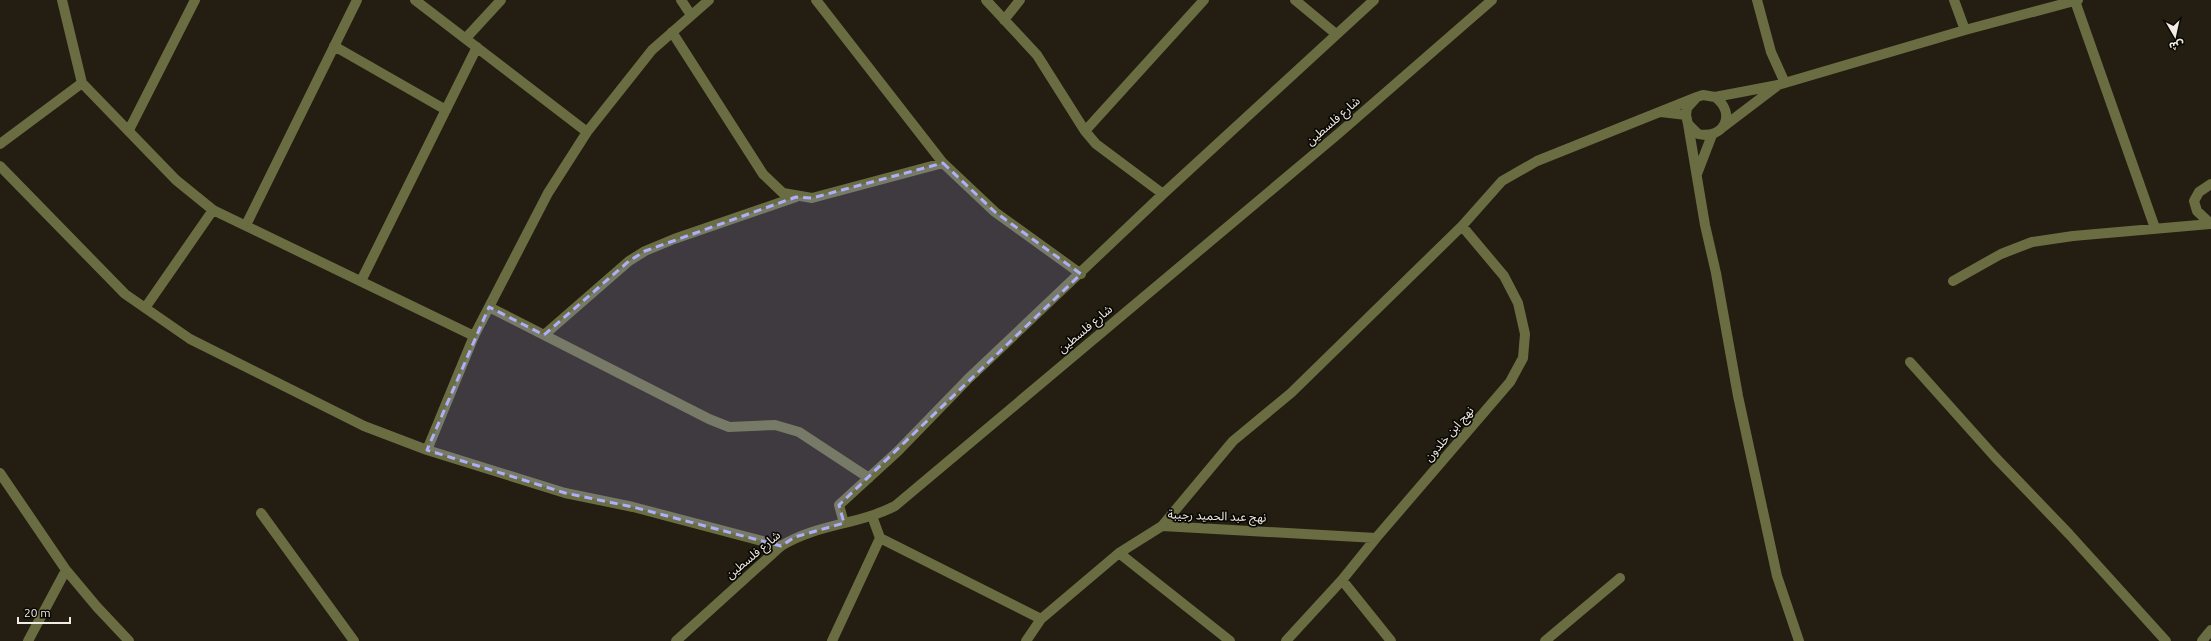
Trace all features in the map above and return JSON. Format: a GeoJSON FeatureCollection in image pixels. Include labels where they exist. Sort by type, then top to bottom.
{"type":"FeatureCollection","features":[{"type":"Feature","properties":{"kind":"street"},"geometry":{"type":"LineString","coordinates":[[62,0],[82,83],[176,180],[213,210],[474,336]]}},
{"type":"Feature","properties":{"kind":"street"},"geometry":{"type":"LineString","coordinates":[[129,130],[194,0]]}},
{"type":"Feature","properties":{"kind":"street"},"geometry":{"type":"LineString","coordinates":[[246,225],[357,0]]}},
{"type":"Feature","properties":{"kind":"street"},"geometry":{"type":"LineString","coordinates":[[415,0],[587,132]]}},
{"type":"Feature","properties":{"kind":"street"},"geometry":{"type":"LineString","coordinates":[[466,38],[501,0]]}},
{"type":"Feature","properties":{"kind":"street"},"geometry":{"type":"LineString","coordinates":[[681,0],[691,15]]}},
{"type":"Feature","properties":{"kind":"street"},"geometry":{"type":"LineString","coordinates":[[427,450],[474,336],[548,193],[587,132],[652,50],[709,0]]}},
{"type":"Feature","properties":{"kind":"street"},"geometry":{"type":"LineString","coordinates":[[816,0],[943,163],[995,212],[1081,274]]}},
{"type":"Feature","properties":{"kind":"street"},"geometry":{"type":"LineString","coordinates":[[986,0],[1037,55],[1085,132],[1096,144],[1163,194]]}},
{"type":"Feature","properties":{"kind":"street"},"geometry":{"type":"LineString","coordinates":[[1004,20],[1020,0]]}},
{"type":"Feature","properties":{"kind":"street"},"geometry":{"type":"LineString","coordinates":[[1085,132],[1204,0]]}},
{"type":"Feature","properties":{"kind":"street"},"geometry":{"type":"LineString","coordinates":[[1295,0],[1336,34]]}},
{"type":"Feature","properties":{"kind":"street"},"geometry":{"type":"LineString","coordinates":[[844,523],[839,505],[869,478],[968,379],[1081,274],[1163,194],[1374,0]]}},
{"type":"Feature","properties":{"kind":"street","name":"شارع فلسطين"},"geometry":{"type":"LineString","coordinates":[[676,641],[781,546],[795,537],[872,516],[895,506],[1338,134],[1492,0]]}},
{"type":"Feature","properties":{"kind":"street"},"geometry":{"type":"LineString","coordinates":[[1757,0],[1771,52],[1782,84]]}},
{"type":"Feature","properties":{"kind":"street"},"geometry":{"type":"LineString","coordinates":[[1954,0],[1965,30]]}},
{"type":"Feature","properties":{"kind":"street"},"geometry":{"type":"LineString","coordinates":[[1162,526],[1233,441],[1291,393],[1462,226],[1502,181],[1512,173],[1537,161],[1696,97],[1703,95],[1715,97],[1782,84],[1965,30],[2076,0],[2155,228]]}},
{"type":"Feature","properties":{"kind":"street"},"geometry":{"type":"LineString","coordinates":[[672,32],[763,174],[783,193],[796,197],[812,198],[943,163]]}},
{"type":"Feature","properties":{"kind":"street"},"geometry":{"type":"LineString","coordinates":[[334,46],[446,110]]}},
{"type":"Feature","properties":{"kind":"street"},"geometry":{"type":"LineString","coordinates":[[361,281],[478,47]]}},
{"type":"Feature","properties":{"kind":"street"},"geometry":{"type":"LineString","coordinates":[[0,144],[82,83]]}},
{"type":"Feature","properties":{"kind":"street"},"geometry":{"type":"LineString","coordinates":[[1696,176],[1712,135],[1782,84]]}},
{"type":"Feature","properties":{"kind":"street"},"geometry":{"type":"LineString","coordinates":[[1696,97],[1687,108],[1687,120],[1696,176],[1738,396],[1776,569],[1799,641]]}},
{"type":"Feature","properties":{"kind":"street"},"geometry":{"type":"LineString","coordinates":[[1715,97],[1721,101],[1727,114],[1723,127]]}},
{"type":"Feature","properties":{"kind":"street"},"geometry":{"type":"LineString","coordinates":[[1659,112],[1687,120],[1698,134],[1712,135]]}},
{"type":"Feature","properties":{"kind":"street"},"geometry":{"type":"LineString","coordinates":[[0,166],[125,294],[190,339],[364,426],[427,450],[565,493],[633,507],[781,546]]}},
{"type":"Feature","properties":{"kind":"street"},"geometry":{"type":"LineString","coordinates":[[2211,184],[2199,192],[2194,201],[2197,211],[2211,224]]}},
{"type":"Feature","properties":{"kind":"street"},"geometry":{"type":"LineString","coordinates":[[544,335],[629,261],[645,251],[674,239],[796,197]]}},
{"type":"Feature","properties":{"kind":"street"},"geometry":{"type":"LineString","coordinates":[[145,308],[213,210]]}},
{"type":"Feature","properties":{"kind":"street"},"geometry":{"type":"LineString","coordinates":[[1953,281],[2002,254],[2032,242],[2155,228],[2211,224]]}},
{"type":"Feature","properties":{"kind":"street","name":"نهج ابن خلدون"},"geometry":{"type":"LineString","coordinates":[[1286,641],[1342,580],[1376,538],[1510,382],[1523,358],[1525,334],[1518,303],[1504,276],[1462,226]]}},
{"type":"Feature","properties":{"kind":"street"},"geometry":{"type":"LineString","coordinates":[[489,307],[709,419],[729,427],[775,425],[799,432],[869,478]]}},
{"type":"Feature","properties":{"kind":"street"},"geometry":{"type":"LineString","coordinates":[[1910,362],[1984,446],[2069,534],[2166,641]]}},
{"type":"Feature","properties":{"kind":"street"},"geometry":{"type":"LineString","coordinates":[[0,473],[66,570],[97,607],[130,641]]}},
{"type":"Feature","properties":{"kind":"street"},"geometry":{"type":"LineString","coordinates":[[261,513],[354,641]]}},
{"type":"Feature","properties":{"kind":"street"},"geometry":{"type":"LineString","coordinates":[[872,516],[880,538],[1041,619]]}},
{"type":"Feature","properties":{"kind":"street","name":"نهج عبد الحميد رجيبة"},"geometry":{"type":"LineString","coordinates":[[1026,641],[1041,619],[1119,553],[1162,526],[1376,538]]}},
{"type":"Feature","properties":{"kind":"street"},"geometry":{"type":"LineString","coordinates":[[832,641],[880,538]]}},
{"type":"Feature","properties":{"kind":"street"},"geometry":{"type":"LineString","coordinates":[[1119,553],[1230,641]]}},
{"type":"Feature","properties":{"kind":"street"},"geometry":{"type":"LineString","coordinates":[[28,641],[66,570]]}},
{"type":"Feature","properties":{"kind":"street"},"geometry":{"type":"LineString","coordinates":[[1544,641],[1620,578]]}},
{"type":"Feature","properties":{"kind":"street"},"geometry":{"type":"LineString","coordinates":[[1342,580],[1391,641]]}},
{"type":"Feature","properties":{"kind":"street"},"geometry":{"type":"LineString","coordinates":[[2202,641],[2211,630]]}},
{"type":"Feature","properties":{"kind":"highlighted area"},"geometry":{"type":"Polygon","coordinates":[[[943,163],[995,212],[1081,274],[839,505],[844,523],[795,537],[781,546],[633,507],[565,493],[427,450],[489,307],[544,335],[629,261],[645,251],[796,197],[812,198],[943,163]]]}}]}
